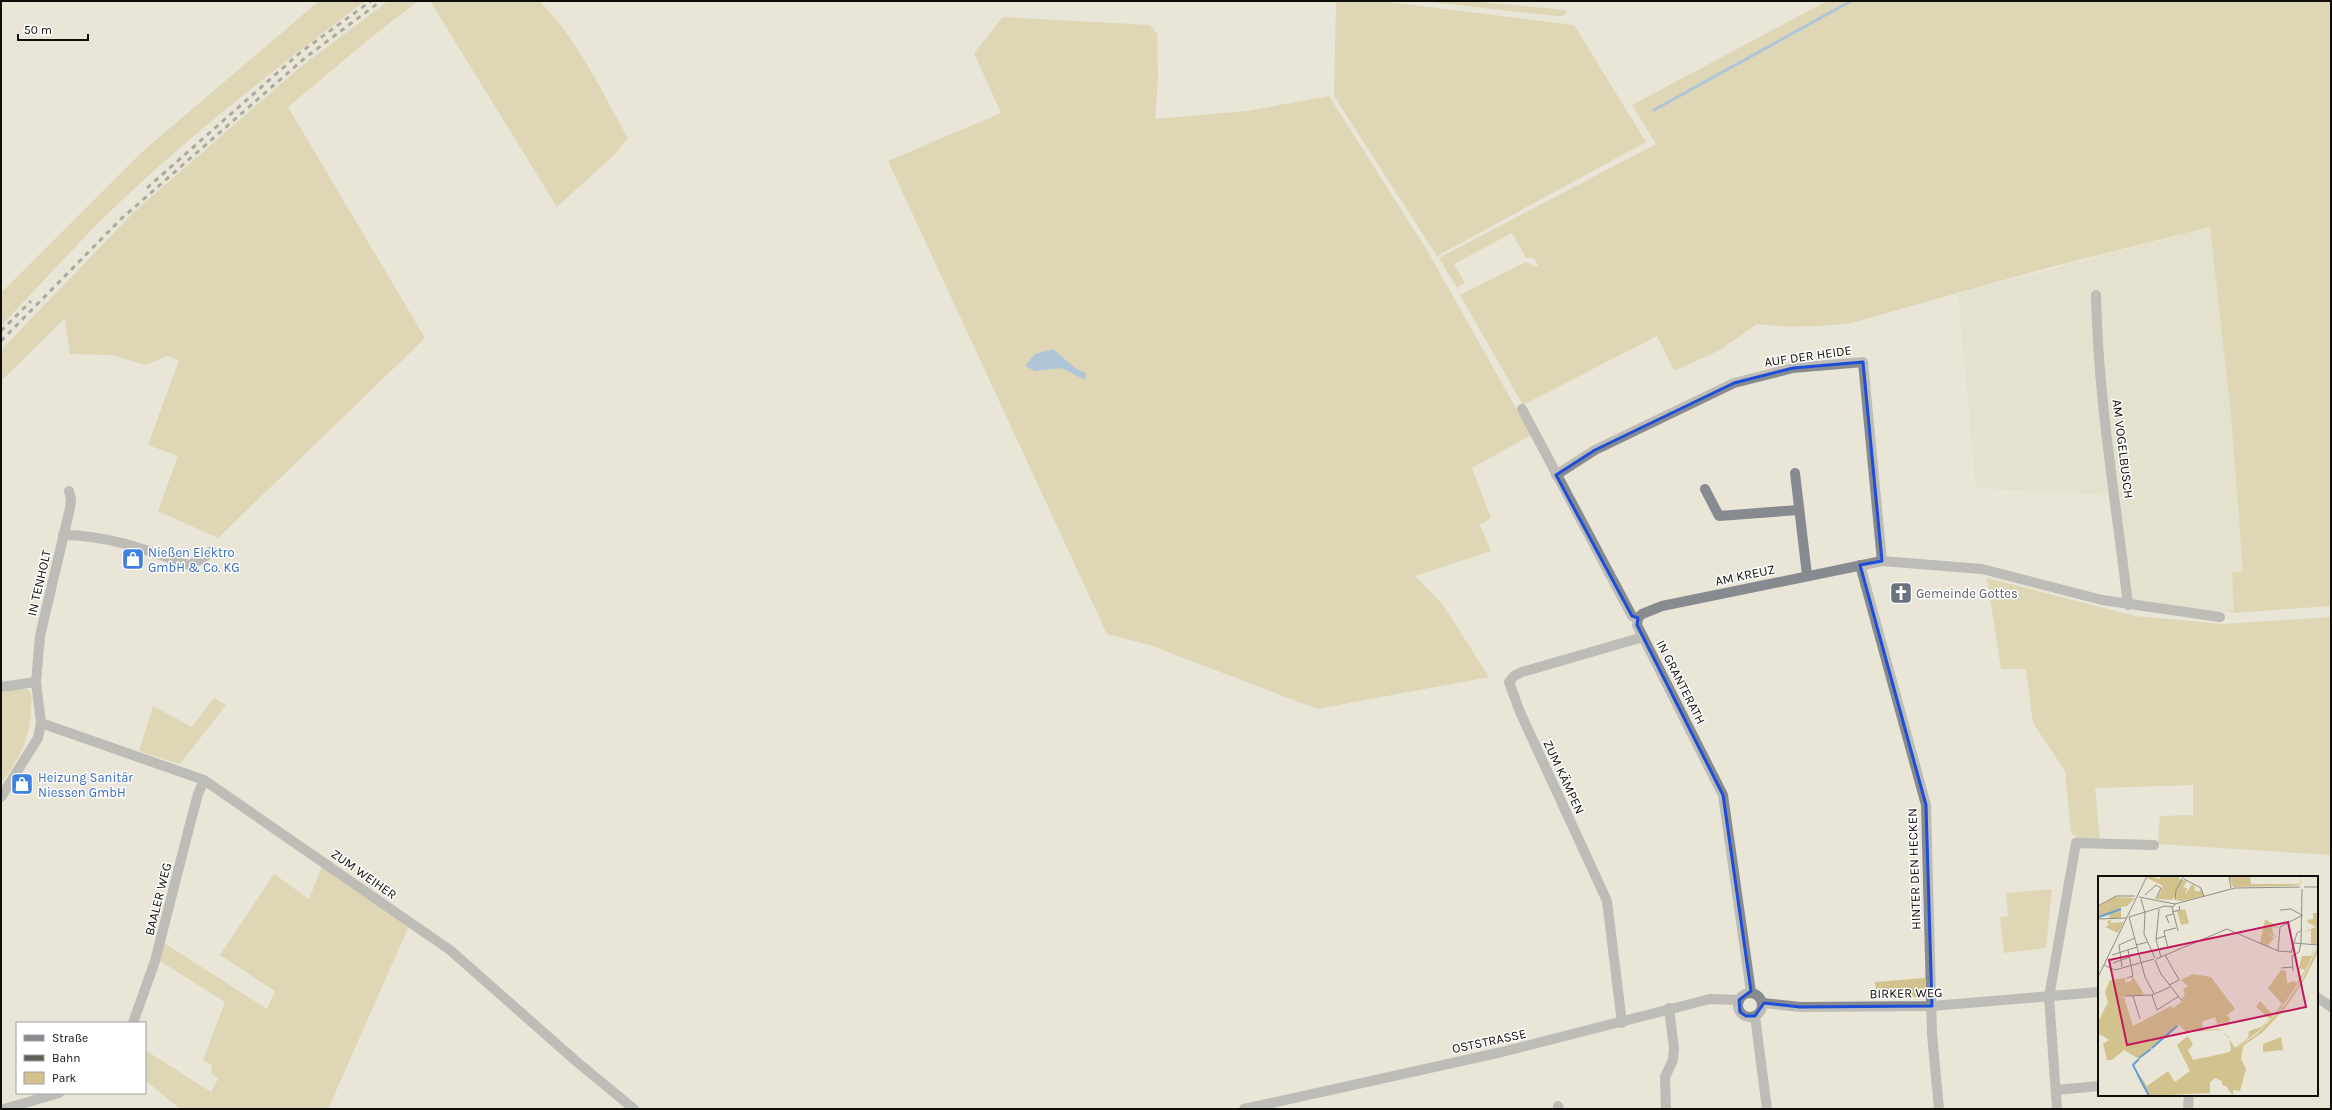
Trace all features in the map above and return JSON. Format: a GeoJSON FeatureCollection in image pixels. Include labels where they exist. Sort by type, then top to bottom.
{"type":"FeatureCollection","features":[{"type":"Feature","properties":{"kind":"street","name":"AM VOGELBUSCH"},"geometry":{"type":"LineString","coordinates":[[2096,295],[2097,335],[2103,401],[2128,605]]}},
{"type":"Feature","properties":{"kind":"street","name":"AUF DER HEIDE"},"geometry":{"type":"LineString","coordinates":[[1556,475],[1595,450],[1734,383],[1792,368],[1863,362],[1882,561]]}},
{"type":"Feature","properties":{"kind":"street","name":"IN GRANTERATH"},"geometry":{"type":"LineString","coordinates":[[1522,409],[1632,616],[1638,618],[1636,625],[1723,795],[1751,992]]}},
{"type":"Feature","properties":{"kind":"street"},"geometry":{"type":"LineString","coordinates":[[1795,473],[1798,510],[1807,575]]}},
{"type":"Feature","properties":{"kind":"street"},"geometry":{"type":"LineString","coordinates":[[1704,489],[1719,516],[1798,510]]}},
{"type":"Feature","properties":{"kind":"street","name":"IN TENHOLT"},"geometry":{"type":"LineString","coordinates":[[1,797],[22,766],[38,738],[41,723],[36,682],[40,636],[71,499],[69,491]]}},
{"type":"Feature","properties":{"kind":"street"},"geometry":{"type":"LineString","coordinates":[[63,535],[89,535],[112,540],[189,564],[212,551]]}},
{"type":"Feature","properties":{"kind":"street"},"geometry":{"type":"LineString","coordinates":[[1860,565],[1882,561],[1982,569],[2102,600],[2128,605],[2220,617]]}},
{"type":"Feature","properties":{"kind":"street","name":"AM KREUZ"},"geometry":{"type":"LineString","coordinates":[[1638,618],[1642,614],[1662,606],[1860,565]]}},
{"type":"Feature","properties":{"kind":"street","name":"HINTER DEN HECKEN"},"geometry":{"type":"LineString","coordinates":[[1860,565],[1926,804],[1932,1034],[1939,1109]]}},
{"type":"Feature","properties":{"kind":"street","name":"ZUM KÄMPEN"},"geometry":{"type":"LineString","coordinates":[[1622,1023],[1607,900],[1520,712],[1509,682],[1514,676],[1522,672],[1643,637]]}},
{"type":"Feature","properties":{"kind":"street"},"geometry":{"type":"LineString","coordinates":[[1,687],[36,682]]}},
{"type":"Feature","properties":{"kind":"street","name":"ZUM WEIHER"},"geometry":{"type":"LineString","coordinates":[[41,723],[204,780],[450,950],[577,1062],[634,1109]]}},
{"type":"Feature","properties":{"kind":"street","name":"BAALER WEG"},"geometry":{"type":"LineString","coordinates":[[133,1022],[155,961],[198,794],[204,780]]}},
{"type":"Feature","properties":{"kind":"street"},"geometry":{"type":"LineString","coordinates":[[2057,1109],[2049,997],[2076,843],[2154,845]]}},
{"type":"Feature","properties":{"kind":"street"},"geometry":{"type":"LineString","coordinates":[[1751,992],[1757,994],[1763,1003],[1762,1010],[1755,1016],[1749,1017],[1742,1014],[1738,1008],[1739,1000],[1743,994],[1751,992]]}},
{"type":"Feature","properties":{"kind":"street","name":"BIRKER WEG"},"geometry":{"type":"LineString","coordinates":[[1763,1003],[1800,1007],[1932,1006],[2098,992]]}},
{"type":"Feature","properties":{"kind":"street"},"geometry":{"type":"LineString","coordinates":[[2318,998],[2331,1007]]}},
{"type":"Feature","properties":{"kind":"street","name":"OSTSTRASSE"},"geometry":{"type":"LineString","coordinates":[[1244,1109],[1502,1052],[1622,1023],[1669,1008],[1710,999],[1739,1000]]}},
{"type":"Feature","properties":{"kind":"street"},"geometry":{"type":"LineString","coordinates":[[1666,1109],[1665,1077],[1673,1060],[1674,1049],[1669,1008]]}},
{"type":"Feature","properties":{"kind":"street"},"geometry":{"type":"LineString","coordinates":[[1755,1016],[1767,1109]]}},
{"type":"Feature","properties":{"kind":"street"},"geometry":{"type":"LineString","coordinates":[[2056,1090],[2098,1086]]}},
{"type":"Feature","properties":{"kind":"street"},"geometry":{"type":"LineString","coordinates":[[4,1109],[56,1094]]}},
{"type":"Feature","properties":{"kind":"street"},"geometry":{"type":"LineString","coordinates":[[2188,1109],[2189,1096]]}},
{"type":"Feature","properties":{"kind":"highlighted area"},"geometry":{"type":"Polygon","coordinates":[[[1863,362],[1882,561],[1860,565],[1926,805],[1932,1006],[1800,1007],[1764,1003],[1755,1016],[1746,1016],[1740,1012],[1739,1000],[1751,991],[1723,795],[1637,625],[1638,618],[1632,616],[1556,475],[1595,450],[1734,383],[1793,368],[1863,362]]]}},
{"type":"Feature","properties":{"kind":"shaded area"},"geometry":{"type":"Polygon","coordinates":[[[2210,227],[2231,415],[2243,571],[2232,573],[2234,613],[2136,602],[2124,599],[2112,495],[1976,488],[1958,294],[2210,227]]]}},
{"type":"Feature","properties":{"kind":"green space"},"geometry":{"type":"Polygon","coordinates":[[[319,1],[365,1],[208,124],[148,176],[89,233],[1,326],[1,293],[142,152],[319,1]]]}},
{"type":"Feature","properties":{"kind":"green space"},"geometry":{"type":"Polygon","coordinates":[[[388,1],[418,1],[368,40],[288,107],[425,338],[218,538],[158,511],[178,456],[148,445],[179,360],[167,356],[145,365],[113,355],[70,354],[65,318],[1,381],[1,350],[135,211],[299,68],[388,1]]]}},
{"type":"Feature","properties":{"kind":"green space"},"geometry":{"type":"Polygon","coordinates":[[[430,1],[539,1],[553,15],[577,48],[628,138],[614,155],[557,207],[430,1]]]}},
{"type":"Feature","properties":{"kind":"green space"},"geometry":{"type":"Polygon","coordinates":[[[1336,1],[1379,1],[1574,25],[1646,142],[1437,256],[1334,96],[1336,1]]]}},
{"type":"Feature","properties":{"kind":"green space"},"geometry":{"type":"Polygon","coordinates":[[[1422,1],[1469,1],[1566,10],[1567,13],[1562,16],[1556,16],[1422,1]]]}},
{"type":"Feature","properties":{"kind":"green space"},"geometry":{"type":"Polygon","coordinates":[[[1827,1],[2331,1],[2331,606],[2234,613],[2232,573],[2243,571],[2231,415],[2210,227],[2043,269],[1851,323],[1804,326],[1757,324],[1720,350],[1674,371],[1657,336],[1523,405],[1460,295],[1526,262],[1536,267],[1538,265],[1534,258],[1526,258],[1512,233],[1454,264],[1465,283],[1457,288],[1439,258],[1656,144],[1632,105],[1827,1]]]}},
{"type":"Feature","properties":{"kind":"green space"},"geometry":{"type":"Polygon","coordinates":[[[1003,17],[1150,25],[1157,34],[1158,77],[1155,119],[1247,111],[1329,96],[1428,252],[1531,435],[1472,468],[1491,518],[1480,525],[1491,551],[1415,576],[1443,605],[1489,677],[1317,709],[1150,645],[1107,634],[888,161],[1001,113],[974,53],[1003,17]]]}},
{"type":"Feature","properties":{"kind":"green space"},"geometry":{"type":"Polygon","coordinates":[[[1987,578],[2135,616],[2223,624],[2331,617],[2331,855],[2158,844],[2160,816],[2193,815],[2193,785],[2095,788],[2100,841],[2079,840],[2071,833],[2065,771],[2033,723],[2026,669],[2001,669],[1987,578]]]}},
{"type":"Feature","properties":{"kind":"green space"},"geometry":{"type":"Polygon","coordinates":[[[21,688],[29,690],[32,701],[28,732],[22,750],[13,767],[1,783],[1,693],[21,688]]]}},
{"type":"Feature","properties":{"kind":"green space"},"geometry":{"type":"Polygon","coordinates":[[[214,698],[226,705],[180,764],[139,751],[153,706],[192,727],[214,698]]]}},
{"type":"Feature","properties":{"kind":"green space"},"geometry":{"type":"Polygon","coordinates":[[[323,864],[409,926],[328,1109],[180,1109],[146,1081],[146,1051],[211,1092],[218,1079],[211,1073],[212,1065],[203,1060],[225,1002],[160,961],[164,943],[267,1009],[275,991],[220,955],[274,874],[309,899],[323,864]]]}},
{"type":"Feature","properties":{"kind":"green space"},"geometry":{"type":"Polygon","coordinates":[[[2052,889],[2046,948],[2004,953],[2000,917],[2008,916],[2006,893],[2052,889]]]}},
{"type":"Feature","properties":{"kind":"green space"},"geometry":{"type":"Polygon","coordinates":[[[1925,978],[1925,991],[1920,997],[1877,998],[1875,982],[1925,978]]]}},
{"type":"Feature","properties":{"kind":"water"},"geometry":{"type":"Polygon","coordinates":[[[1053,349],[1075,368],[1086,373],[1085,380],[1062,368],[1035,371],[1025,366],[1035,354],[1053,349]]]}},
{"type":"Feature","properties":{"kind":"waterway"},"geometry":{"type":"LineString","coordinates":[[1654,110],[1851,1]]}},
{"type":"Feature","properties":{"kind":"railway"},"geometry":{"type":"LineString","coordinates":[[147,188],[301,52],[371,1]]}},
{"type":"Feature","properties":{"kind":"railway"},"geometry":{"type":"LineString","coordinates":[[1,341],[121,219],[306,57],[381,1]]}},
{"type":"Feature","properties":{"kind":"railway"},"geometry":{"type":"LineString","coordinates":[[1,331],[31,301]]}},
{"type":"Feature","properties":{"kind":"place","name":"Nießen Elektro GmbH & Co. KG"},"geometry":{"type":"Point","coordinates":[133,559]}},
{"type":"Feature","properties":{"kind":"place","name":"Gemeinde Gottes"},"geometry":{"type":"Point","coordinates":[1901,593]}},
{"type":"Feature","properties":{"kind":"place","name":"Heizung Sanitär Niessen GmbH"},"geometry":{"type":"Point","coordinates":[22,784]}}]}
